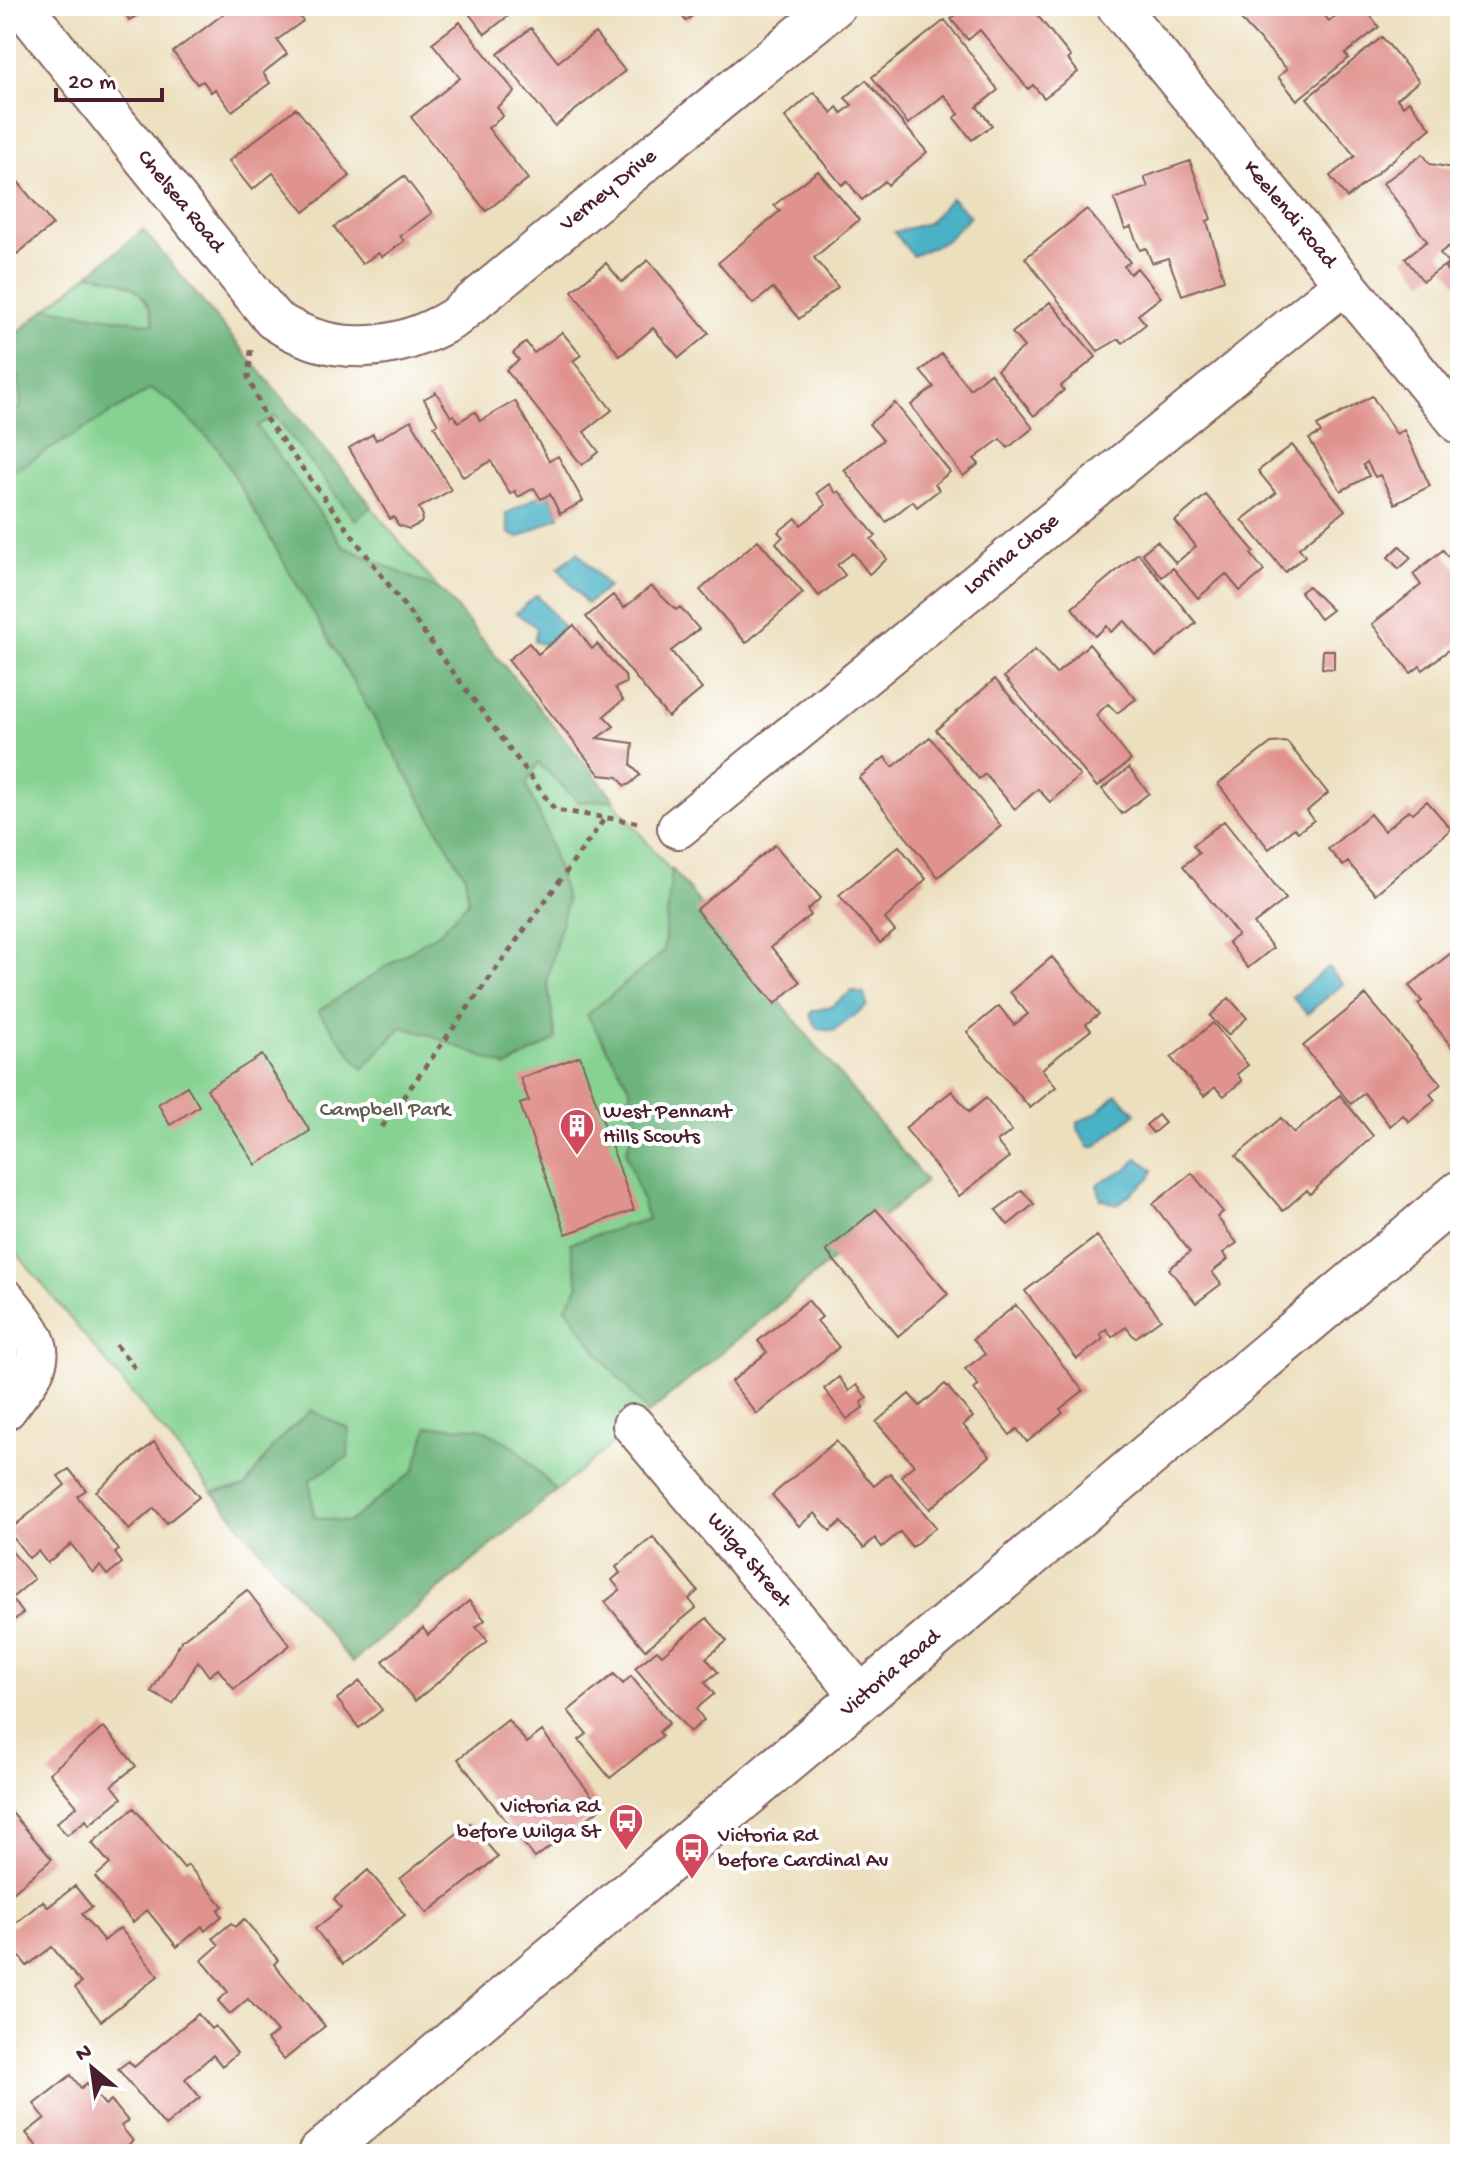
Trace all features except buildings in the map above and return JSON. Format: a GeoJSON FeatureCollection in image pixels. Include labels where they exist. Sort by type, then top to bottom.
{"type":"FeatureCollection","features":[{"type":"Feature","properties":{"kind":"street","name":"Chelsea Road"},"geometry":{"type":"LineString","coordinates":[[22,6],[273,319],[296,334],[326,345],[369,347]]}},
{"type":"Feature","properties":{"kind":"street","name":"Verney Drive"},"geometry":{"type":"LineString","coordinates":[[369,347],[397,344],[425,336],[454,318],[835,6]]}},
{"type":"Feature","properties":{"kind":"street","name":"Keelendi Road"},"geometry":{"type":"LineString","coordinates":[[1117,6],[1460,424]]}},
{"type":"Feature","properties":{"kind":"street","name":"Lorrina Close"},"geometry":{"type":"LineString","coordinates":[[678,828],[1345,283]]}},
{"type":"Feature","properties":{"kind":"street","name":"Victoria Road"},"geometry":{"type":"LineString","coordinates":[[332,2150],[1460,1193]]}},
{"type":"Feature","properties":{"kind":"street"},"geometry":{"type":"LineString","coordinates":[[6,1300],[37,1344],[36,1370],[6,1409]]}},
{"type":"Feature","properties":{"kind":"street","name":"Wilga Street"},"geometry":{"type":"LineString","coordinates":[[633,1425],[863,1698]]}},
{"type":"Feature","properties":{"kind":"path"},"geometry":{"type":"LineString","coordinates":[[273,319],[252,339],[248,377],[266,419],[555,810],[678,828]]}},
{"type":"Feature","properties":{"kind":"path"},"geometry":{"type":"LineString","coordinates":[[382,1127],[605,818]]}},
{"type":"Feature","properties":{"kind":"path"},"geometry":{"type":"LineString","coordinates":[[116,1345],[135,1368]]}},
{"type":"Feature","properties":{"kind":"green space","name":"Campbell Park"},"geometry":{"type":"Polygon","coordinates":[[[143,230],[926,1181],[352,1662],[6,1240],[6,342],[143,230]]]}},
{"type":"Feature","properties":{"kind":"green space"},"geometry":{"type":"Polygon","coordinates":[[[143,230],[372,506],[355,520],[275,416],[257,426],[344,547],[443,592],[615,800],[579,802],[538,763],[526,785],[544,825],[567,901],[547,980],[556,1039],[507,1067],[430,1035],[401,1027],[363,1069],[318,1011],[442,930],[468,902],[465,876],[218,448],[172,402],[151,389],[12,472],[6,471],[6,420],[21,406],[18,377],[6,370],[6,342],[47,308],[154,324],[146,301],[132,287],[89,274],[143,230]]]}},
{"type":"Feature","properties":{"kind":"green space"},"geometry":{"type":"Polygon","coordinates":[[[672,869],[926,1181],[649,1413],[603,1360],[566,1307],[579,1285],[570,1243],[648,1219],[626,1152],[633,1131],[630,1087],[587,1015],[663,952],[672,869]]]}},
{"type":"Feature","properties":{"kind":"green space"},"geometry":{"type":"Polygon","coordinates":[[[311,1410],[349,1429],[348,1457],[310,1480],[314,1517],[349,1522],[414,1471],[428,1426],[480,1428],[514,1446],[556,1491],[352,1662],[213,1492],[245,1487],[275,1444],[311,1410]]]}},
{"type":"Feature","properties":{"kind":"water"},"geometry":{"type":"Polygon","coordinates":[[[951,198],[970,216],[947,240],[913,256],[894,232],[928,223],[951,198]]]}},
{"type":"Feature","properties":{"kind":"water"},"geometry":{"type":"Polygon","coordinates":[[[547,491],[560,516],[518,538],[509,533],[506,514],[547,491]]]}},
{"type":"Feature","properties":{"kind":"water"},"geometry":{"type":"Polygon","coordinates":[[[578,552],[608,587],[587,604],[558,568],[578,552]]]}},
{"type":"Feature","properties":{"kind":"water"},"geometry":{"type":"Polygon","coordinates":[[[537,595],[564,628],[545,645],[534,641],[537,628],[516,613],[537,595]]]}},
{"type":"Feature","properties":{"kind":"water"},"geometry":{"type":"Polygon","coordinates":[[[1328,967],[1343,984],[1307,1014],[1292,997],[1328,967]]]}},
{"type":"Feature","properties":{"kind":"water"},"geometry":{"type":"Polygon","coordinates":[[[852,991],[864,994],[867,1006],[834,1031],[818,1029],[810,1015],[812,1011],[832,1006],[852,991]]]}},
{"type":"Feature","properties":{"kind":"water"},"geometry":{"type":"Polygon","coordinates":[[[1117,1094],[1136,1113],[1095,1147],[1089,1147],[1078,1129],[1078,1122],[1096,1113],[1117,1094]]]}},
{"type":"Feature","properties":{"kind":"water"},"geometry":{"type":"Polygon","coordinates":[[[1138,1158],[1153,1170],[1150,1178],[1117,1205],[1101,1199],[1097,1185],[1128,1168],[1138,1158]]]}},
{"type":"Feature","properties":{"kind":"place","name":"West Pennant Hills Scouts"},"geometry":{"type":"Point","coordinates":[577,1157]}},
{"type":"Feature","properties":{"kind":"place","name":"Victoria Rd before Wilga St"},"geometry":{"type":"Point","coordinates":[626,1852]}},
{"type":"Feature","properties":{"kind":"place","name":"Victoria Rd before Cardinal Av"},"geometry":{"type":"Point","coordinates":[692,1881]}}]}
